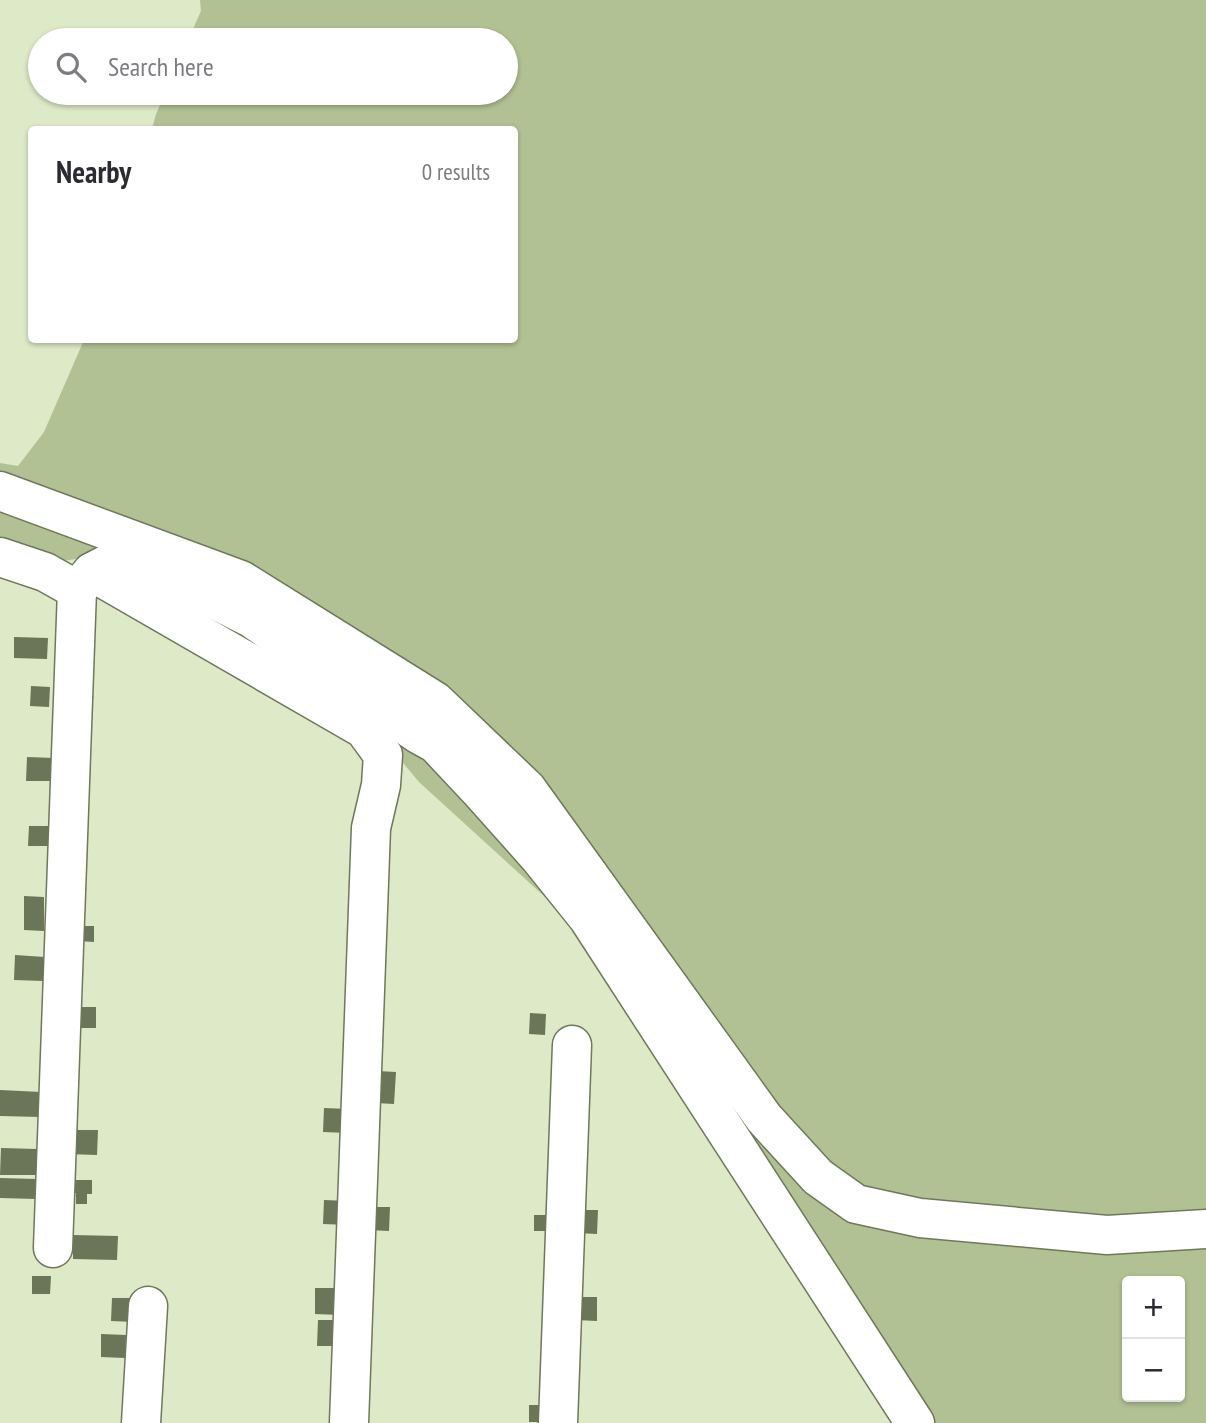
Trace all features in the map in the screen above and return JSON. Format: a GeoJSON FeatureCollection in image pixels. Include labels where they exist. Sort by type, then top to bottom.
{"type":"FeatureCollection","features":[{"type":"Feature","properties":{"kind":"street"},"geometry":{"type":"LineString","coordinates":[[0,491],[241,580],[435,701],[527,789],[764,1118],[818,1177],[856,1204],[920,1219],[1107,1235],[1206,1229]]}},
{"type":"Feature","properties":{"kind":"street"},"geometry":{"type":"LineString","coordinates":[[0,557],[84,581],[364,729],[383,755],[381,785],[371,828],[349,1423]]}},
{"type":"Feature","properties":{"kind":"street"},"geometry":{"type":"LineString","coordinates":[[84,581],[113,561],[144,564],[251,618],[436,744],[539,857],[588,918],[915,1423]]}},
{"type":"Feature","properties":{"kind":"street"},"geometry":{"type":"LineString","coordinates":[[53,1248],[84,581]]}},
{"type":"Feature","properties":{"kind":"street"},"geometry":{"type":"LineString","coordinates":[[558,1423],[572,1045]]}},
{"type":"Feature","properties":{"kind":"street"},"geometry":{"type":"LineString","coordinates":[[141,1423],[149,1306]]}},
{"type":"Feature","properties":{"kind":"green space"},"geometry":{"type":"Polygon","coordinates":[[[200,0],[1206,0],[1206,1423],[907,1423],[578,927],[419,782],[370,723],[84,558],[54,562],[0,543],[0,463],[18,466],[44,432],[83,343],[518,343],[518,126],[153,126],[160,105],[518,105],[518,28],[193,28],[201,11],[200,0]]]}},
{"type":"Feature","properties":{"kind":"building"},"geometry":{"type":"Polygon","coordinates":[[[14,637],[48,638],[47,659],[14,658],[14,637]]]}},
{"type":"Feature","properties":{"kind":"building"},"geometry":{"type":"Polygon","coordinates":[[[31,686],[50,687],[49,707],[30,706],[31,686]]]}},
{"type":"Feature","properties":{"kind":"building"},"geometry":{"type":"Polygon","coordinates":[[[27,757],[54,758],[54,781],[26,781],[27,757]]]}},
{"type":"Feature","properties":{"kind":"building"},"geometry":{"type":"Polygon","coordinates":[[[29,826],[50,826],[49,846],[28,846],[29,826]]]}},
{"type":"Feature","properties":{"kind":"building"},"geometry":{"type":"Polygon","coordinates":[[[24,896],[44,897],[44,931],[24,930],[24,896]]]}},
{"type":"Feature","properties":{"kind":"building"},"geometry":{"type":"Polygon","coordinates":[[[78,926],[94,926],[94,942],[78,941],[78,926]]]}},
{"type":"Feature","properties":{"kind":"building"},"geometry":{"type":"Polygon","coordinates":[[[15,955],[45,957],[44,981],[14,980],[15,955]]]}},
{"type":"Feature","properties":{"kind":"building"},"geometry":{"type":"Polygon","coordinates":[[[74,1007],[96,1007],[96,1028],[74,1028],[74,1007]]]}},
{"type":"Feature","properties":{"kind":"building"},"geometry":{"type":"Polygon","coordinates":[[[530,1013],[546,1014],[545,1035],[529,1034],[530,1013]]]}},
{"type":"Feature","properties":{"kind":"building"},"geometry":{"type":"Polygon","coordinates":[[[378,1071],[396,1072],[394,1104],[376,1103],[378,1071]]]}},
{"type":"Feature","properties":{"kind":"building"},"geometry":{"type":"Polygon","coordinates":[[[0,1090],[41,1092],[40,1117],[0,1116],[0,1090]]]}},
{"type":"Feature","properties":{"kind":"building"},"geometry":{"type":"Polygon","coordinates":[[[324,1108],[349,1109],[348,1133],[323,1132],[324,1108]]]}},
{"type":"Feature","properties":{"kind":"building"},"geometry":{"type":"Polygon","coordinates":[[[67,1130],[98,1130],[97,1155],[67,1154],[67,1130]]]}},
{"type":"Feature","properties":{"kind":"building"},"geometry":{"type":"Polygon","coordinates":[[[1,1148],[37,1149],[37,1175],[0,1175],[1,1148]]]}},
{"type":"Feature","properties":{"kind":"building"},"geometry":{"type":"Polygon","coordinates":[[[0,1178],[37,1179],[37,1199],[0,1198],[0,1178]]]}},
{"type":"Feature","properties":{"kind":"building"},"geometry":{"type":"Polygon","coordinates":[[[68,1180],[92,1180],[92,1194],[87,1194],[87,1204],[76,1204],[76,1193],[68,1193],[68,1180]]]}},
{"type":"Feature","properties":{"kind":"building"},"geometry":{"type":"Polygon","coordinates":[[[324,1200],[349,1201],[349,1225],[323,1224],[324,1200]]]}},
{"type":"Feature","properties":{"kind":"building"},"geometry":{"type":"Polygon","coordinates":[[[367,1207],[390,1207],[389,1231],[367,1230],[367,1207]]]}},
{"type":"Feature","properties":{"kind":"building"},"geometry":{"type":"Polygon","coordinates":[[[577,1210],[598,1210],[597,1234],[577,1233],[577,1210]]]}},
{"type":"Feature","properties":{"kind":"building"},"geometry":{"type":"Polygon","coordinates":[[[534,1215],[553,1215],[552,1231],[534,1231],[534,1215]]]}},
{"type":"Feature","properties":{"kind":"building"},"geometry":{"type":"Polygon","coordinates":[[[73,1235],[118,1236],[117,1260],[73,1259],[73,1235]]]}},
{"type":"Feature","properties":{"kind":"building"},"geometry":{"type":"Polygon","coordinates":[[[32,1276],[51,1276],[50,1294],[32,1294],[32,1276]]]}},
{"type":"Feature","properties":{"kind":"building"},"geometry":{"type":"Polygon","coordinates":[[[315,1288],[341,1288],[340,1315],[315,1314],[315,1288]]]}},
{"type":"Feature","properties":{"kind":"building"},"geometry":{"type":"Polygon","coordinates":[[[576,1297],[597,1297],[597,1321],[576,1320],[576,1297]]]}},
{"type":"Feature","properties":{"kind":"building"},"geometry":{"type":"Polygon","coordinates":[[[112,1298],[136,1298],[135,1322],[111,1321],[112,1298]]]}},
{"type":"Feature","properties":{"kind":"building"},"geometry":{"type":"Polygon","coordinates":[[[318,1320],[338,1320],[337,1346],[317,1346],[318,1320]]]}},
{"type":"Feature","properties":{"kind":"building"},"geometry":{"type":"Polygon","coordinates":[[[101,1334],[126,1335],[125,1358],[101,1357],[101,1334]]]}},
{"type":"Feature","properties":{"kind":"building"},"geometry":{"type":"Polygon","coordinates":[[[529,1405],[548,1405],[547,1422],[529,1422],[529,1405]]]}}]}
